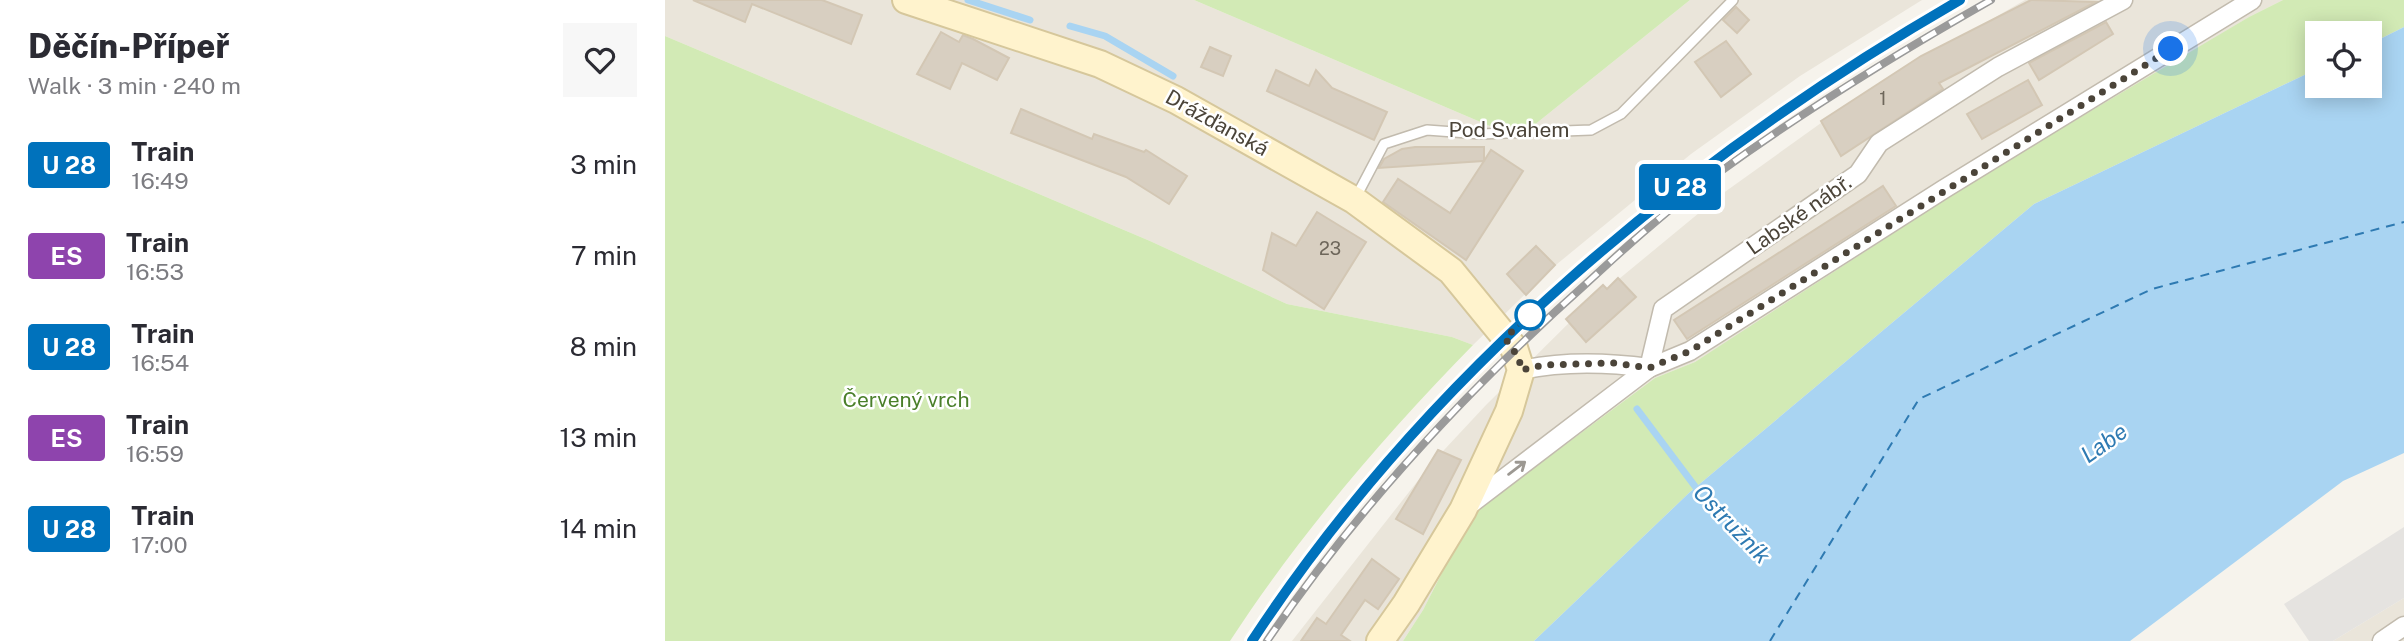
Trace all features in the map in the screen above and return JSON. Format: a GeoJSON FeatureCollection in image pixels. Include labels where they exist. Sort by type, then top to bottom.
{"type":"FeatureCollection","features":[{"type":"Feature","properties":{"kind":"street","name":"Drážďanská"},"geometry":{"type":"LineString","coordinates":[[906,0],[1100,64],[1176,100],[1354,200],[1451,271],[1514,348],[1521,370]]}},
{"type":"Feature","properties":{"kind":"street","name":"Labské nábř."},"geometry":{"type":"LineString","coordinates":[[1649,368],[1663,309],[1858,174],[1879,143],[1998,67],[2123,0]]}},
{"type":"Feature","properties":{"kind":"street"},"geometry":{"type":"LineString","coordinates":[[1463,510],[1649,368],[1690,351],[1944,189],[2252,0]]}},
{"type":"Feature","properties":{"kind":"street"},"geometry":{"type":"LineString","coordinates":[[1380,641],[1406,604],[1463,510],[1509,411],[1521,370],[1544,365],[1613,363],[1649,368]]}},
{"type":"Feature","properties":{"kind":"street"},"geometry":{"type":"LineString","coordinates":[[2382,641],[2404,626]]}},
{"type":"Feature","properties":{"kind":"lane","name":"Pod Svahem"},"geometry":{"type":"LineString","coordinates":[[1354,200],[1384,144],[1427,130],[1481,134],[1591,130],[1621,114],[1733,0]]}},
{"type":"Feature","properties":{"kind":"shaded area"},"geometry":{"type":"Polygon","coordinates":[[[665,0],[1194,0],[1518,138],[1690,0],[1922,0],[1800,76],[1691,154],[1551,269],[1473,345],[1452,337],[1287,304],[1150,241],[665,36],[665,0]]]}},
{"type":"Feature","properties":{"kind":"shaded area"},"geometry":{"type":"Polygon","coordinates":[[[2025,0],[2283,0],[2249,17],[1695,362],[1655,378],[1472,514],[1423,610],[1403,641],[1292,641],[1431,464],[1585,307],[1722,194],[1828,118],[2025,0]]]}},
{"type":"Feature","properties":{"kind":"shaded area"},"geometry":{"type":"Polygon","coordinates":[[[2404,527],[2404,598],[2333,641],[2309,641],[2284,604],[2404,527]]]}},
{"type":"Feature","properties":{"kind":"shaded area"},"geometry":{"type":"Polygon","coordinates":[[[2404,598],[2404,641],[2333,641],[2404,598]]]}},
{"type":"Feature","properties":{"kind":"green space"},"geometry":{"type":"Polygon","coordinates":[[[1194,0],[1690,0],[1518,138],[1194,0]]]}},
{"type":"Feature","properties":{"kind":"green space"},"geometry":{"type":"Polygon","coordinates":[[[2283,0],[2404,0],[2404,27],[2382,38],[2382,21],[2305,21],[2305,75],[2034,204],[1690,492],[1534,641],[1403,641],[1423,610],[1472,514],[1655,378],[1695,362],[1983,175],[2249,17],[2283,0]]]}},
{"type":"Feature","properties":{"kind":"green space","name":"Červený vrch"},"geometry":{"type":"Polygon","coordinates":[[[665,36],[1150,241],[1287,304],[1452,337],[1473,345],[1344,487],[1285,563],[1230,641],[665,641],[665,36]]]}},
{"type":"Feature","properties":{"kind":"water","name":"Labe"},"geometry":{"type":"Polygon","coordinates":[[[2404,27],[2404,453],[2343,481],[2130,641],[1534,641],[1690,492],[2034,204],[2305,75],[2305,98],[2382,98],[2382,38],[2404,27]]]}},
{"type":"Feature","properties":{"kind":"building"},"geometry":{"type":"Polygon","coordinates":[[[693,0],[822,0],[862,15],[851,44],[752,4],[745,22],[693,0]]]}},
{"type":"Feature","properties":{"kind":"building"},"geometry":{"type":"Polygon","coordinates":[[[2031,0],[2096,2],[1939,83],[1943,89],[1841,156],[1821,121],[1921,56],[2031,0]]]}},
{"type":"Feature","properties":{"kind":"building"},"geometry":{"type":"Polygon","coordinates":[[[1736,7],[1749,20],[1737,33],[1723,20],[1736,7]]]}},
{"type":"Feature","properties":{"kind":"building"},"geometry":{"type":"Polygon","coordinates":[[[2106,22],[2113,34],[2039,80],[2029,63],[2106,22]]]}},
{"type":"Feature","properties":{"kind":"building"},"geometry":{"type":"Polygon","coordinates":[[[941,32],[959,42],[963,35],[1009,58],[997,80],[962,63],[950,89],[917,74],[941,32]]]}},
{"type":"Feature","properties":{"kind":"building"},"geometry":{"type":"Polygon","coordinates":[[[1726,41],[1751,74],[1721,97],[1695,62],[1726,41]]]}},
{"type":"Feature","properties":{"kind":"building"},"geometry":{"type":"Polygon","coordinates":[[[1210,47],[1231,56],[1223,76],[1201,67],[1210,47]]]}},
{"type":"Feature","properties":{"kind":"building"},"geometry":{"type":"Polygon","coordinates":[[[1276,70],[1309,86],[1316,70],[1332,88],[1387,112],[1374,140],[1267,91],[1276,70]]]}},
{"type":"Feature","properties":{"kind":"building"},"geometry":{"type":"Polygon","coordinates":[[[2028,80],[2042,105],[1982,139],[1967,114],[2028,80]]]}},
{"type":"Feature","properties":{"kind":"building"},"geometry":{"type":"Polygon","coordinates":[[[1021,109],[1092,139],[1094,134],[1144,152],[1146,150],[1187,176],[1169,204],[1126,177],[1011,133],[1021,109]]]}},
{"type":"Feature","properties":{"kind":"building"},"geometry":{"type":"Polygon","coordinates":[[[1484,147],[1484,161],[1379,168],[1384,159],[1402,149],[1484,147]]]}},
{"type":"Feature","properties":{"kind":"building"},"geometry":{"type":"Polygon","coordinates":[[[1491,150],[1523,171],[1466,260],[1383,202],[1398,179],[1450,213],[1491,150]]]}},
{"type":"Feature","properties":{"kind":"building"},"geometry":{"type":"Polygon","coordinates":[[[1883,186],[1896,206],[1687,339],[1674,320],[1883,186]]]}},
{"type":"Feature","properties":{"kind":"building"},"geometry":{"type":"Polygon","coordinates":[[[1317,212],[1366,242],[1324,309],[1263,270],[1272,233],[1296,246],[1317,212]]]}},
{"type":"Feature","properties":{"kind":"building"},"geometry":{"type":"Polygon","coordinates":[[[1536,246],[1555,265],[1526,295],[1507,274],[1536,246]]]}},
{"type":"Feature","properties":{"kind":"building"},"geometry":{"type":"Polygon","coordinates":[[[1618,278],[1636,297],[1586,342],[1566,319],[1603,285],[1607,289],[1618,278]]]}},
{"type":"Feature","properties":{"kind":"building"},"geometry":{"type":"Polygon","coordinates":[[[1438,450],[1461,460],[1423,534],[1396,519],[1438,450]]]}},
{"type":"Feature","properties":{"kind":"building"},"geometry":{"type":"Polygon","coordinates":[[[1372,559],[1399,579],[1378,609],[1365,600],[1341,635],[1350,641],[1301,641],[1317,618],[1326,624],[1372,559]]]}},
{"type":"Feature","properties":{"kind":"waterway","name":"Ostružník"},"geometry":{"type":"LineString","coordinates":[[968,0],[1030,20]]}},
{"type":"Feature","properties":{"kind":"waterway","name":"Ostružník"},"geometry":{"type":"LineString","coordinates":[[1070,26],[1105,36],[1173,76]]}},
{"type":"Feature","properties":{"kind":"waterway","name":"Ostružník"},"geometry":{"type":"LineString","coordinates":[[1637,409],[1700,493]]}},
{"type":"Feature","properties":{"kind":"ferry route"},"geometry":{"type":"LineString","coordinates":[[1770,641],[1919,399],[2152,289],[2404,222]]}},
{"type":"Feature","properties":{"kind":"railway"},"geometry":{"type":"LineString","coordinates":[[1252,641],[1321,544],[1397,451],[1480,363],[1568,280],[1661,202],[1758,129],[1858,62],[1960,0]]}},
{"type":"Feature","properties":{"kind":"railway"},"geometry":{"type":"LineString","coordinates":[[1267,641],[1338,544],[1416,452],[1543,323],[1634,241],[1697,188],[1815,106],[1991,0]]}},
{"type":"Feature","properties":{"kind":"train"},"geometry":{"type":"LineString","coordinates":[[1252,641],[1305,568],[1407,443],[1505,338],[1564,283],[1702,169],[1810,91],[1960,0]]}},
{"type":"Feature","properties":{"kind":"route"},"geometry":{"type":"LineString","coordinates":[[1530,315],[1505,338],[1519,358],[1521,370],[1544,365],[1613,363],[1649,368],[1690,351],[1944,189],[2171,49]]}}]}
